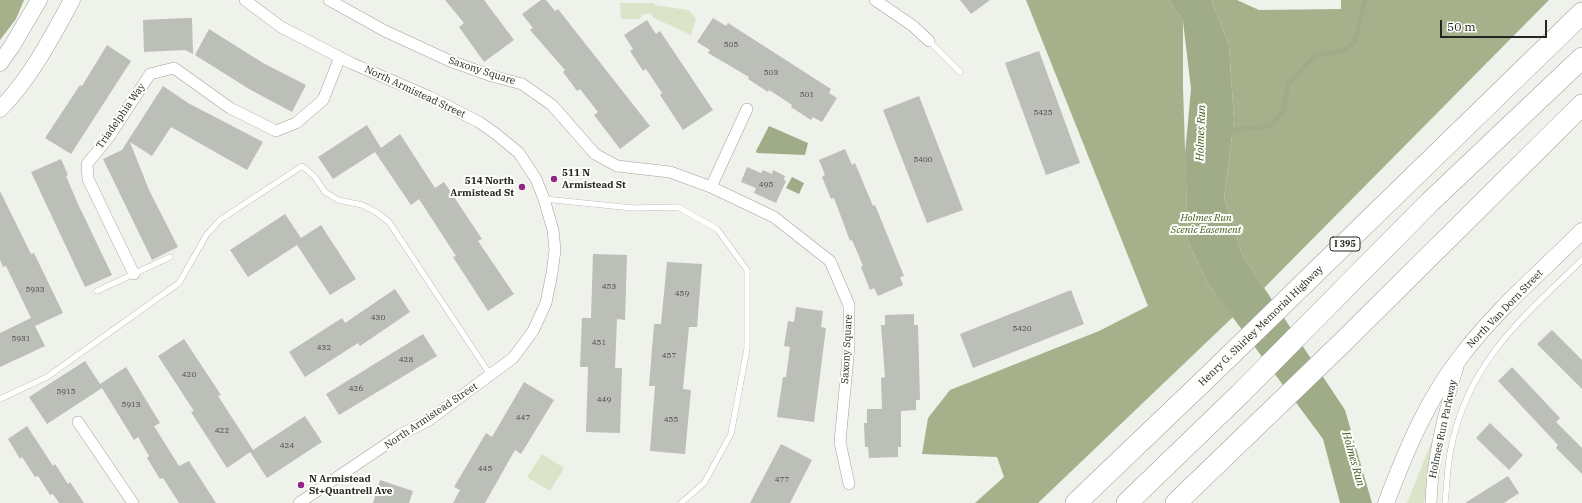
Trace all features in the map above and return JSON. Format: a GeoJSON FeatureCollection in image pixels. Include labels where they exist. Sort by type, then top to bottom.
{"type":"FeatureCollection","features":[{"type":"Feature","properties":{"kind":"highway","name":"Henry G. Shirley Memorial Highway"},"geometry":{"type":"LineString","coordinates":[[1076,503],[1235,351],[1582,13]]}},
{"type":"Feature","properties":{"kind":"highway"},"geometry":{"type":"LineString","coordinates":[[1127,503],[1240,394],[1430,202],[1582,58]]}},
{"type":"Feature","properties":{"kind":"highway"},"geometry":{"type":"LineString","coordinates":[[1176,503],[1582,105]]}},
{"type":"Feature","properties":{"kind":"main road"},"geometry":{"type":"LineString","coordinates":[[0,63],[12,46],[39,0]]}},
{"type":"Feature","properties":{"kind":"main road"},"geometry":{"type":"LineString","coordinates":[[0,108],[30,71],[72,0]]}},
{"type":"Feature","properties":{"kind":"main road","name":"North Van Dorn Street"},"geometry":{"type":"LineString","coordinates":[[1386,503],[1417,427],[1437,391],[1461,355],[1502,310],[1582,231]]}},
{"type":"Feature","properties":{"kind":"street","name":"North Armistead Street"},"geometry":{"type":"LineString","coordinates":[[245,0],[281,27],[340,57],[430,97],[479,122],[496,134],[519,153],[536,180],[544,199],[553,230],[555,250],[546,303],[533,331],[513,358],[491,376],[429,420],[400,436],[299,503]]}},
{"type":"Feature","properties":{"kind":"street","name":"Saxony Square"},"geometry":{"type":"LineString","coordinates":[[329,0],[385,31],[450,61],[492,76],[522,84],[552,105],[595,154],[617,166],[670,172],[711,187],[774,217],[830,261],[848,305],[849,346],[840,442],[849,484]]}},
{"type":"Feature","properties":{"kind":"street"},"geometry":{"type":"LineString","coordinates":[[875,0],[913,26],[929,41]]}},
{"type":"Feature","properties":{"kind":"street","name":"Triadelphia Way"},"geometry":{"type":"LineString","coordinates":[[134,274],[88,179],[87,164],[109,137],[150,74],[174,68],[230,108],[276,131],[296,123],[323,100],[340,57]]}},
{"type":"Feature","properties":{"kind":"street"},"geometry":{"type":"LineString","coordinates":[[711,187],[747,109]]}},
{"type":"Feature","properties":{"kind":"street","name":"Holmes Run Parkway"},"geometry":{"type":"LineString","coordinates":[[1431,503],[1431,485],[1440,437],[1452,385],[1461,355]]}},
{"type":"Feature","properties":{"kind":"street"},"geometry":{"type":"LineString","coordinates":[[78,422],[134,503]]}},
{"type":"Feature","properties":{"kind":"lane"},"geometry":{"type":"LineString","coordinates":[[929,41],[960,72]]}},
{"type":"Feature","properties":{"kind":"lane"},"geometry":{"type":"LineString","coordinates":[[0,399],[47,377],[179,283],[207,234],[220,220],[302,166],[314,176],[325,192],[338,200],[369,208],[389,222],[491,376]]}},
{"type":"Feature","properties":{"kind":"lane"},"geometry":{"type":"LineString","coordinates":[[544,199],[633,208],[678,207],[717,229],[747,270],[747,349],[731,434],[704,482],[681,503]]}},
{"type":"Feature","properties":{"kind":"lane"},"geometry":{"type":"LineString","coordinates":[[97,291],[170,257]]}},
{"type":"Feature","properties":{"kind":"lane"},"geometry":{"type":"LineString","coordinates":[[1445,503],[1451,449],[1460,414],[1483,366],[1501,341],[1582,260]]}},
{"type":"Feature","properties":{"kind":"shaded area"},"geometry":{"type":"Polygon","coordinates":[[[0,0],[24,0],[16,19],[0,40],[0,0]]]}},
{"type":"Feature","properties":{"kind":"shaded area"},"geometry":{"type":"Polygon","coordinates":[[[1026,0],[1169,0],[1183,21],[1183,87],[1188,241],[1208,284],[1233,317],[1038,503],[975,503],[1004,477],[997,457],[922,454],[928,418],[950,390],[1099,331],[1148,306],[1026,0]]]}},
{"type":"Feature","properties":{"kind":"shaded area"},"geometry":{"type":"Polygon","coordinates":[[[1211,0],[1237,0],[1259,10],[1341,9],[1341,0],[1549,0],[1264,288],[1243,256],[1224,198],[1234,120],[1229,45],[1211,0]]]}},
{"type":"Feature","properties":{"kind":"shaded area"},"geometry":{"type":"Polygon","coordinates":[[[620,3],[655,3],[654,5],[688,10],[696,18],[691,35],[654,18],[650,13],[642,15],[640,19],[621,19],[620,3]]]}},
{"type":"Feature","properties":{"kind":"shaded area"},"geometry":{"type":"Polygon","coordinates":[[[1433,438],[1424,503],[1407,503],[1433,438]]]}},
{"type":"Feature","properties":{"kind":"shaded area"},"geometry":{"type":"Polygon","coordinates":[[[542,454],[564,468],[550,491],[527,477],[542,454]]]}},
{"type":"Feature","properties":{"kind":"water","name":"Holmes Run"},"geometry":{"type":"Polygon","coordinates":[[[1169,0],[1211,0],[1229,45],[1234,120],[1224,198],[1243,256],[1345,410],[1372,503],[1340,503],[1323,439],[1208,284],[1188,241],[1185,154],[1191,89],[1183,21],[1169,0]]]}},
{"type":"Feature","properties":{"kind":"water"},"geometry":{"type":"Polygon","coordinates":[[[769,126],[808,143],[805,155],[757,153],[756,151],[769,126]]]}},
{"type":"Feature","properties":{"kind":"water"},"geometry":{"type":"Polygon","coordinates":[[[792,177],[804,183],[799,194],[786,188],[792,177]]]}},
{"type":"Feature","properties":{"kind":"building"},"geometry":{"type":"Polygon","coordinates":[[[445,0],[484,0],[514,40],[484,62],[459,27],[464,23],[445,0]]]}},
{"type":"Feature","properties":{"kind":"building"},"geometry":{"type":"Polygon","coordinates":[[[541,0],[546,0],[555,11],[558,9],[650,126],[620,149],[594,115],[598,112],[580,89],[577,91],[563,72],[565,70],[530,30],[533,28],[522,14],[541,0]]]}},
{"type":"Feature","properties":{"kind":"building"},"geometry":{"type":"Polygon","coordinates":[[[960,0],[990,0],[971,14],[960,0]]]}},
{"type":"Feature","properties":{"kind":"building"},"geometry":{"type":"Polygon","coordinates":[[[192,18],[193,54],[185,50],[144,52],[143,20],[192,18]]]}},
{"type":"Feature","properties":{"kind":"building"},"geometry":{"type":"Polygon","coordinates":[[[713,18],[726,26],[728,23],[831,89],[829,93],[837,98],[822,122],[813,117],[811,120],[791,107],[792,105],[780,97],[769,90],[768,92],[748,79],[749,77],[708,53],[710,50],[697,42],[713,18]]]}},
{"type":"Feature","properties":{"kind":"building"},"geometry":{"type":"Polygon","coordinates":[[[647,20],[656,34],[660,31],[713,110],[683,130],[660,95],[662,93],[646,69],[643,71],[630,51],[633,49],[624,35],[647,20]]]}},
{"type":"Feature","properties":{"kind":"building"},"geometry":{"type":"Polygon","coordinates":[[[209,29],[263,63],[306,85],[292,112],[249,89],[195,55],[209,29]]]}},
{"type":"Feature","properties":{"kind":"building"},"geometry":{"type":"Polygon","coordinates":[[[107,45],[131,61],[71,154],[45,138],[80,85],[82,86],[107,45]]]}},
{"type":"Feature","properties":{"kind":"building"},"geometry":{"type":"Polygon","coordinates":[[[1039,51],[1080,163],[1046,175],[1005,63],[1039,51]]]}},
{"type":"Feature","properties":{"kind":"building"},"geometry":{"type":"Polygon","coordinates":[[[163,86],[188,103],[263,142],[247,170],[171,127],[152,156],[130,142],[149,190],[178,247],[152,260],[103,159],[122,150],[163,86]]]}},
{"type":"Feature","properties":{"kind":"building"},"geometry":{"type":"Polygon","coordinates":[[[919,96],[963,210],[927,223],[883,110],[919,96]]]}},
{"type":"Feature","properties":{"kind":"building"},"geometry":{"type":"Polygon","coordinates":[[[367,125],[381,148],[400,134],[435,188],[444,182],[482,239],[478,241],[514,294],[488,311],[453,257],[456,256],[419,199],[411,205],[375,152],[333,179],[318,157],[367,125]]]}},
{"type":"Feature","properties":{"kind":"building"},"geometry":{"type":"Polygon","coordinates":[[[845,149],[852,165],[855,163],[873,206],[875,205],[904,276],[900,277],[903,285],[878,296],[874,288],[870,290],[861,267],[863,266],[858,254],[852,240],[850,241],[834,198],[831,199],[822,177],[825,175],[819,160],[845,149]]]}},
{"type":"Feature","properties":{"kind":"building"},"geometry":{"type":"Polygon","coordinates":[[[61,159],[68,175],[66,176],[78,204],[112,275],[85,287],[31,172],[61,159]]]}},
{"type":"Feature","properties":{"kind":"building"},"geometry":{"type":"Polygon","coordinates":[[[747,167],[761,173],[763,170],[772,174],[773,170],[785,176],[784,180],[786,181],[776,203],[754,193],[756,188],[741,182],[747,167]]]}},
{"type":"Feature","properties":{"kind":"building"},"geometry":{"type":"Polygon","coordinates":[[[0,191],[31,254],[34,253],[63,313],[35,326],[45,346],[0,367],[0,333],[31,318],[6,266],[3,267],[0,260],[0,191]]]}},
{"type":"Feature","properties":{"kind":"building"},"geometry":{"type":"Polygon","coordinates":[[[285,214],[301,238],[321,225],[356,279],[330,295],[297,245],[248,277],[230,250],[285,214]]]}},
{"type":"Feature","properties":{"kind":"building"},"geometry":{"type":"Polygon","coordinates":[[[593,254],[627,255],[625,320],[617,319],[615,368],[622,368],[620,433],[586,432],[588,367],[580,367],[582,318],[591,318],[593,254]]]}},
{"type":"Feature","properties":{"kind":"building"},"geometry":{"type":"Polygon","coordinates":[[[667,262],[702,264],[697,327],[689,327],[683,389],[691,390],[685,454],[650,451],[655,386],[649,386],[654,324],[661,324],[667,262]]]}},
{"type":"Feature","properties":{"kind":"building"},"geometry":{"type":"Polygon","coordinates":[[[395,289],[410,312],[360,346],[358,343],[305,377],[289,352],[342,318],[345,323],[395,289]]]}},
{"type":"Feature","properties":{"kind":"building"},"geometry":{"type":"Polygon","coordinates":[[[1071,290],[1084,324],[973,368],[960,334],[1071,290]]]}},
{"type":"Feature","properties":{"kind":"building"},"geometry":{"type":"Polygon","coordinates":[[[796,307],[823,311],[821,327],[826,328],[814,422],[777,417],[783,377],[786,377],[790,347],[784,346],[788,321],[794,322],[796,307]]]}},
{"type":"Feature","properties":{"kind":"building"},"geometry":{"type":"Polygon","coordinates":[[[914,314],[914,325],[918,325],[920,400],[916,400],[916,410],[901,411],[901,447],[898,447],[898,457],[869,458],[868,447],[865,447],[864,423],[867,423],[867,409],[882,409],[881,378],[885,377],[881,325],[885,325],[885,315],[914,314]]]}},
{"type":"Feature","properties":{"kind":"building"},"geometry":{"type":"Polygon","coordinates":[[[1552,330],[1582,360],[1582,389],[1537,344],[1552,330]]]}},
{"type":"Feature","properties":{"kind":"building"},"geometry":{"type":"Polygon","coordinates":[[[423,334],[437,356],[339,415],[326,394],[423,334]]]}},
{"type":"Feature","properties":{"kind":"building"},"geometry":{"type":"Polygon","coordinates":[[[184,339],[221,395],[218,396],[253,450],[227,468],[191,412],[194,411],[158,356],[184,339]]]}},
{"type":"Feature","properties":{"kind":"building"},"geometry":{"type":"Polygon","coordinates":[[[85,361],[100,384],[126,367],[160,423],[154,426],[179,466],[189,461],[216,503],[179,503],[163,478],[160,479],[147,458],[149,456],[138,437],[134,440],[102,388],[47,424],[29,397],[85,361]]]}},
{"type":"Feature","properties":{"kind":"building"},"geometry":{"type":"Polygon","coordinates":[[[1512,367],[1560,418],[1556,422],[1582,448],[1582,474],[1556,448],[1558,445],[1498,381],[1512,367]]]}},
{"type":"Feature","properties":{"kind":"building"},"geometry":{"type":"Polygon","coordinates":[[[524,382],[554,400],[521,454],[515,450],[485,503],[453,503],[460,490],[454,487],[486,433],[492,437],[524,382]]]}},
{"type":"Feature","properties":{"kind":"building"},"geometry":{"type":"Polygon","coordinates":[[[305,416],[322,442],[267,478],[250,452],[305,416]]]}},
{"type":"Feature","properties":{"kind":"building"},"geometry":{"type":"Polygon","coordinates":[[[1490,423],[1523,455],[1509,470],[1476,438],[1490,423]]]}},
{"type":"Feature","properties":{"kind":"building"},"geometry":{"type":"Polygon","coordinates":[[[27,426],[53,466],[55,464],[68,484],[70,482],[84,503],[59,503],[53,494],[50,495],[38,476],[35,477],[22,457],[20,459],[8,439],[27,426]]]}},
{"type":"Feature","properties":{"kind":"building"},"geometry":{"type":"Polygon","coordinates":[[[781,444],[812,460],[790,503],[750,503],[781,444]]]}},
{"type":"Feature","properties":{"kind":"building"},"geometry":{"type":"Polygon","coordinates":[[[1508,476],[1519,493],[1504,503],[1465,503],[1508,476]]]}},
{"type":"Feature","properties":{"kind":"building"},"geometry":{"type":"Polygon","coordinates":[[[380,480],[413,491],[409,503],[373,503],[380,480]]]}},
{"type":"Feature","properties":{"kind":"waterway"},"geometry":{"type":"LineString","coordinates":[[1230,135],[1233,130],[1270,126],[1283,111],[1288,85],[1315,55],[1343,51],[1355,42],[1365,0]]}},
{"type":"Feature","properties":{"kind":"place","name":"511 N Armistead St"},"geometry":{"type":"Point","coordinates":[554,179]}},
{"type":"Feature","properties":{"kind":"place","name":"514 North Armistead St"},"geometry":{"type":"Point","coordinates":[522,187]}},
{"type":"Feature","properties":{"kind":"place","name":"N Armistead St+Quantrell Ave"},"geometry":{"type":"Point","coordinates":[301,485]}},
{"type":"Feature","properties":{"kind":"park label","name":"Holmes Run Scenic Easement"},"geometry":{"type":"Point","coordinates":[1206,224]}}]}
